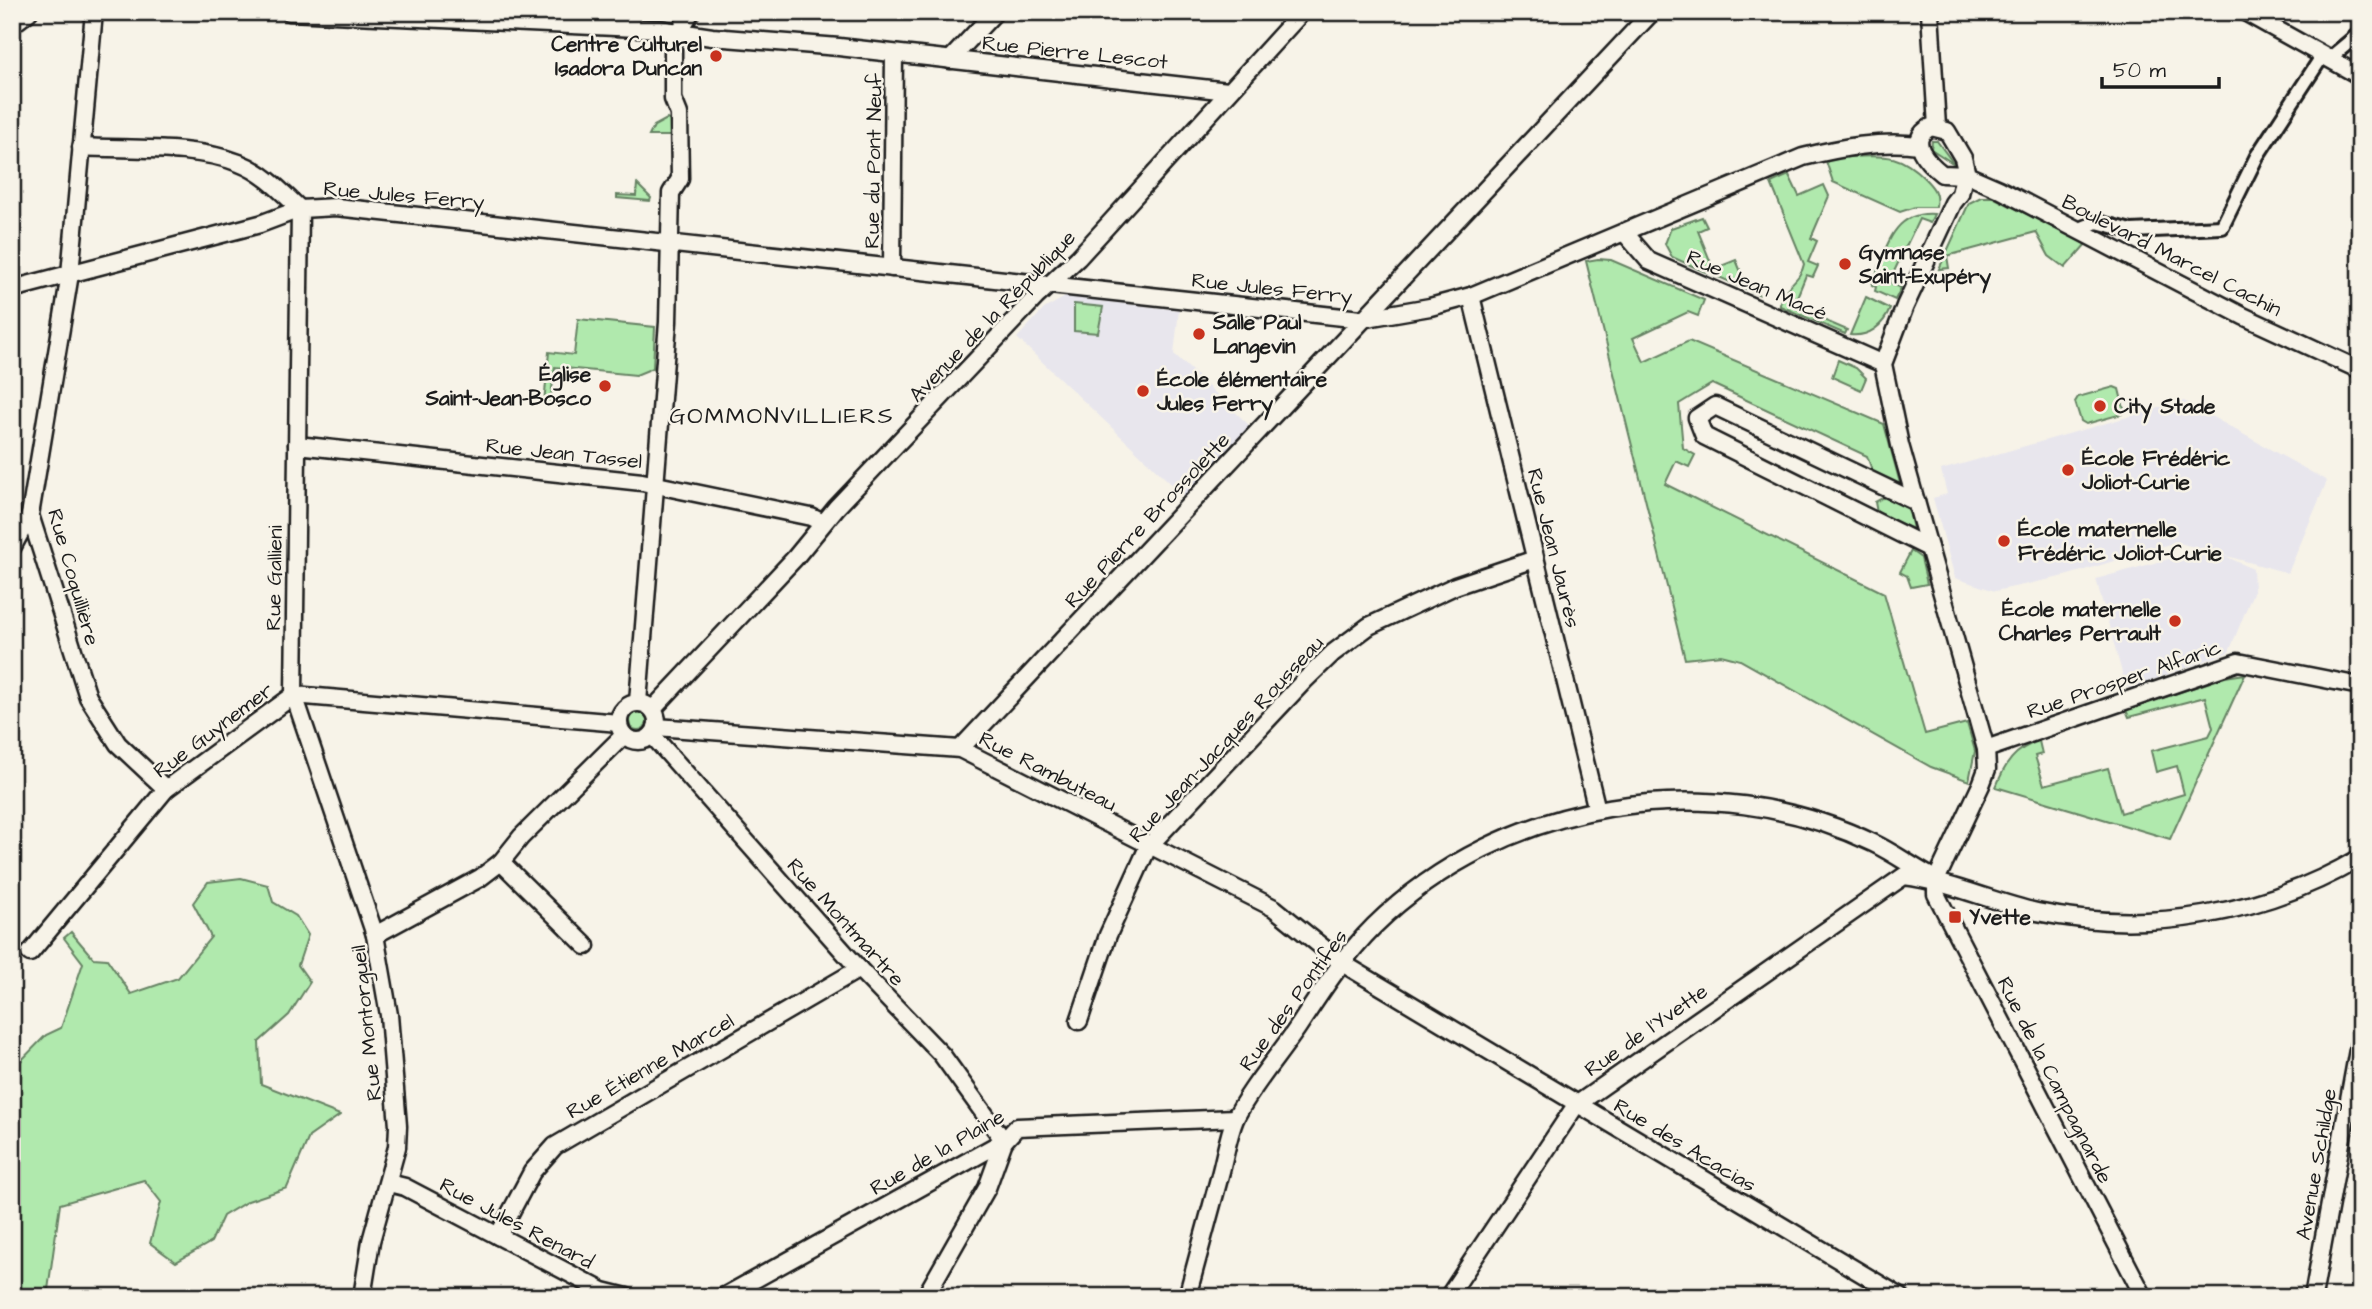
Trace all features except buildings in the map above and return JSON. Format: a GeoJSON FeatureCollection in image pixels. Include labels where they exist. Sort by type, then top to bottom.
{"type":"FeatureCollection","features":[{"type":"Feature","properties":{"kind":"street"},"geometry":{"type":"LineString","coordinates":[[12,25],[29,12]]}},
{"type":"Feature","properties":{"kind":"street","name":"Rue Coquillière"},"geometry":{"type":"LineString","coordinates":[[94,12],[70,274],[30,514],[88,697],[118,744],[166,789]]}},
{"type":"Feature","properties":{"kind":"street","name":"Rue Pierre Lescot"},"geometry":{"type":"LineString","coordinates":[[289,12],[464,16],[678,31],[712,37],[1228,91]]}},
{"type":"Feature","properties":{"kind":"street"},"geometry":{"type":"LineString","coordinates":[[674,12],[678,31]]}},
{"type":"Feature","properties":{"kind":"street"},"geometry":{"type":"LineString","coordinates":[[654,731],[645,706],[662,322],[672,245],[671,193],[680,179],[680,114],[673,99],[673,42],[691,12]]}},
{"type":"Feature","properties":{"kind":"street"},"geometry":{"type":"LineString","coordinates":[[950,60],[995,12]]}},
{"type":"Feature","properties":{"kind":"street","name":"Avenue de la République"},"geometry":{"type":"LineString","coordinates":[[621,729],[624,709],[645,706],[795,558],[823,523],[1047,286],[1077,258],[1303,12]]}},
{"type":"Feature","properties":{"kind":"street","name":"Rue Pierre Brossolette"},"geometry":{"type":"LineString","coordinates":[[960,749],[1652,12]]}},
{"type":"Feature","properties":{"kind":"street"},"geometry":{"type":"LineString","coordinates":[[1930,12],[1937,127]]}},
{"type":"Feature","properties":{"kind":"street"},"geometry":{"type":"LineString","coordinates":[[2245,12],[2360,76]]}},
{"type":"Feature","properties":{"kind":"street"},"geometry":{"type":"LineString","coordinates":[[2077,230],[2097,222],[2131,231],[2222,227],[2257,156],[2327,57],[2360,33]]}},
{"type":"Feature","properties":{"kind":"street"},"geometry":{"type":"LineString","coordinates":[[2348,44],[2360,51]]}},
{"type":"Feature","properties":{"kind":"street","name":"Rue du Pont Neuf"},"geometry":{"type":"LineString","coordinates":[[892,268],[894,54]]}},
{"type":"Feature","properties":{"kind":"street"},"geometry":{"type":"LineString","coordinates":[[1937,127],[1922,133],[1919,145],[1928,163],[1942,174],[1953,203]]}},
{"type":"Feature","properties":{"kind":"street"},"geometry":{"type":"LineString","coordinates":[[1937,127],[1950,136],[1964,158],[1965,175],[1961,194],[1953,203],[1905,306],[1883,364],[1916,502],[1986,749],[1987,769],[1981,785],[1936,880],[2037,912],[2130,922],[2196,918],[2261,901],[2360,858]]}},
{"type":"Feature","properties":{"kind":"street","name":"Rue Jules Ferry"},"geometry":{"type":"LineString","coordinates":[[12,289],[260,224],[300,209],[336,207],[635,244],[672,245],[1361,319],[1430,307],[1471,296],[1803,157],[1837,148],[1900,143],[1919,145]]}},
{"type":"Feature","properties":{"kind":"street"},"geometry":{"type":"LineString","coordinates":[[81,147],[211,154],[240,163],[262,177],[300,209]]}},
{"type":"Feature","properties":{"kind":"street","name":"Boulevard Marcel Cachin"},"geometry":{"type":"LineString","coordinates":[[1942,174],[1965,175],[2243,316],[2360,370]]}},
{"type":"Feature","properties":{"kind":"street","name":"Rue Gallieni"},"geometry":{"type":"LineString","coordinates":[[300,209],[294,695],[375,935]]}},
{"type":"Feature","properties":{"kind":"street","name":"Rue Jean Macé"},"geometry":{"type":"LineString","coordinates":[[1624,232],[1649,261],[1883,364]]}},
{"type":"Feature","properties":{"kind":"street","name":"Rue Jean Jaurès"},"geometry":{"type":"LineString","coordinates":[[1471,296],[1597,810]]}},
{"type":"Feature","properties":{"kind":"street"},"geometry":{"type":"LineString","coordinates":[[1916,502],[1715,406],[1697,418],[1704,436],[1929,548]]}},
{"type":"Feature","properties":{"kind":"street","name":"Rue Jean Tassel"},"geometry":{"type":"LineString","coordinates":[[297,445],[655,485],[811,517],[823,523]]}},
{"type":"Feature","properties":{"kind":"street"},"geometry":{"type":"LineString","coordinates":[[12,548],[30,514]]}},
{"type":"Feature","properties":{"kind":"street","name":"Rue Jean-Jacques Rousseau"},"geometry":{"type":"LineString","coordinates":[[1079,1021],[1108,934],[1148,847],[1333,653],[1369,626],[1418,602],[1535,559]]}},
{"type":"Feature","properties":{"kind":"street","name":"Rue Prosper Alfaric"},"geometry":{"type":"LineString","coordinates":[[1986,749],[2238,662],[2360,686]]}},
{"type":"Feature","properties":{"kind":"street","name":"Rue Guynemer"},"geometry":{"type":"LineString","coordinates":[[30,953],[166,789],[294,695],[621,729],[638,740],[654,731]]}},
{"type":"Feature","properties":{"kind":"street","name":"Rue Montorgueil"},"geometry":{"type":"LineString","coordinates":[[362,1297],[371,1241],[388,1183],[398,1126],[387,1001],[375,935],[480,878],[501,862],[621,729]]}},
{"type":"Feature","properties":{"kind":"street","name":"Rue Rambuteau"},"geometry":{"type":"LineString","coordinates":[[654,731],[960,749],[1148,847],[1274,908],[1342,963]]}},
{"type":"Feature","properties":{"kind":"street","name":"Rue Montmartre"},"geometry":{"type":"LineString","coordinates":[[654,731],[859,970],[942,1055],[1004,1141]]}},
{"type":"Feature","properties":{"kind":"street","name":"Rue des Pontifes"},"geometry":{"type":"LineString","coordinates":[[1186,1297],[1235,1118],[1342,963],[1391,910],[1444,870],[1535,826],[1597,810],[1661,802],[1716,802],[1770,809],[1874,843],[1936,880]]}},
{"type":"Feature","properties":{"kind":"street"},"geometry":{"type":"LineString","coordinates":[[501,862],[586,946]]}},
{"type":"Feature","properties":{"kind":"street","name":"Rue de l'Yvette"},"geometry":{"type":"LineString","coordinates":[[1448,1297],[1576,1105],[1904,876],[1936,880]]}},
{"type":"Feature","properties":{"kind":"street","name":"Rue de la Campagnarde"},"geometry":{"type":"LineString","coordinates":[[1936,880],[1936,894],[1944,912],[2144,1297]]}},
{"type":"Feature","properties":{"kind":"street","name":"Rue des Acacias"},"geometry":{"type":"LineString","coordinates":[[1342,963],[1901,1297]]}},
{"type":"Feature","properties":{"kind":"street","name":"Rue Étienne Marcel"},"geometry":{"type":"LineString","coordinates":[[498,1236],[532,1172],[555,1146],[859,970]]}},
{"type":"Feature","properties":{"kind":"street","name":"Avenue Schildge"},"geometry":{"type":"LineString","coordinates":[[2313,1297],[2360,1039]]}},
{"type":"Feature","properties":{"kind":"street","name":"Rue de la Plaine"},"geometry":{"type":"LineString","coordinates":[[723,1297],[1004,1141],[1017,1127],[1235,1118]]}},
{"type":"Feature","properties":{"kind":"street"},"geometry":{"type":"LineString","coordinates":[[925,1297],[987,1188],[1004,1141]]}},
{"type":"Feature","properties":{"kind":"street","name":"Rue Jules Renard"},"geometry":{"type":"LineString","coordinates":[[388,1183],[405,1187],[603,1291],[627,1297]]}},
{"type":"Feature","properties":{"kind":"shaded area","name":"École élémentaire Jules Ferry"},"geometry":{"type":"Polygon","coordinates":[[[1065,297],[1179,310],[1174,354],[1250,426],[1184,496],[1017,338],[1044,309],[1065,297]]]}},
{"type":"Feature","properties":{"kind":"shaded area"},"geometry":{"type":"Polygon","coordinates":[[[2184,401],[2327,481],[2288,573],[2223,555],[2253,569],[2254,590],[2229,652],[2131,688],[2126,687],[2096,579],[2198,551],[2219,554],[2176,542],[2065,576],[1995,591],[1955,578],[1933,498],[1947,494],[1941,470],[2184,401]]]}},
{"type":"Feature","properties":{"kind":"green space"},"geometry":{"type":"Polygon","coordinates":[[[667,119],[672,122],[674,136],[649,136],[654,126],[667,119]]]}},
{"type":"Feature","properties":{"kind":"green space"},"geometry":{"type":"Polygon","coordinates":[[[1932,141],[1937,141],[1954,164],[1931,149],[1932,141]]]}},
{"type":"Feature","properties":{"kind":"green space"},"geometry":{"type":"Polygon","coordinates":[[[1878,156],[1905,163],[1933,188],[1936,207],[1915,207],[1900,212],[1833,182],[1826,161],[1843,157],[1878,156]]]}},
{"type":"Feature","properties":{"kind":"green space"},"geometry":{"type":"Polygon","coordinates":[[[1789,175],[1799,196],[1824,185],[1829,196],[1811,238],[1817,241],[1808,262],[1818,266],[1813,277],[1806,275],[1793,307],[1847,330],[1845,334],[1780,306],[1783,294],[1799,276],[1804,264],[1771,183],[1789,175]]]}},
{"type":"Feature","properties":{"kind":"green space"},"geometry":{"type":"Polygon","coordinates":[[[637,184],[651,198],[650,201],[617,198],[617,195],[636,196],[637,184]]]}},
{"type":"Feature","properties":{"kind":"green space"},"geometry":{"type":"Polygon","coordinates":[[[1981,197],[1993,197],[2086,244],[2065,268],[2049,256],[2036,232],[1947,256],[1949,268],[1939,269],[1969,203],[1981,197]]]}},
{"type":"Feature","properties":{"kind":"green space"},"geometry":{"type":"Polygon","coordinates":[[[1934,214],[1930,223],[1919,219],[1889,282],[1901,288],[1895,300],[1875,291],[1876,287],[1872,285],[1886,247],[1899,226],[1919,215],[1934,214]]]}},
{"type":"Feature","properties":{"kind":"green space"},"geometry":{"type":"Polygon","coordinates":[[[1702,217],[1707,227],[1698,231],[1711,263],[1708,273],[1672,257],[1665,244],[1671,228],[1702,217]]]}},
{"type":"Feature","properties":{"kind":"green space"},"geometry":{"type":"Polygon","coordinates":[[[1611,260],[1704,300],[1698,316],[1688,312],[1633,338],[1644,362],[1689,341],[1884,424],[1901,487],[1873,473],[1867,456],[1712,384],[1679,404],[1683,448],[1695,455],[1689,467],[1676,461],[1665,484],[1884,593],[1925,734],[1967,723],[1975,751],[1969,781],[1931,767],[1740,660],[1721,655],[1685,659],[1586,261],[1611,260]]]}},
{"type":"Feature","properties":{"kind":"green space"},"geometry":{"type":"Polygon","coordinates":[[[1736,260],[1746,284],[1753,284],[1758,294],[1714,275],[1716,268],[1736,260]]]}},
{"type":"Feature","properties":{"kind":"green space"},"geometry":{"type":"Polygon","coordinates":[[[1866,297],[1890,309],[1874,329],[1863,334],[1850,335],[1866,297]]]}},
{"type":"Feature","properties":{"kind":"green space"},"geometry":{"type":"Polygon","coordinates":[[[1074,304],[1103,307],[1098,333],[1074,331],[1074,304]]]}},
{"type":"Feature","properties":{"kind":"green space"},"geometry":{"type":"Polygon","coordinates":[[[578,319],[655,327],[653,368],[636,375],[555,367],[550,403],[544,403],[549,352],[574,355],[578,319]]]}},
{"type":"Feature","properties":{"kind":"green space"},"geometry":{"type":"Polygon","coordinates":[[[1838,360],[1856,368],[1866,378],[1861,390],[1832,377],[1838,360]]]}},
{"type":"Feature","properties":{"kind":"green space","name":"City Stade"},"geometry":{"type":"Polygon","coordinates":[[[2114,387],[2119,389],[2124,409],[2122,414],[2086,424],[2081,421],[2075,402],[2078,397],[2114,387]]]}},
{"type":"Feature","properties":{"kind":"green space"},"geometry":{"type":"Polygon","coordinates":[[[1886,496],[1908,506],[1913,529],[1877,513],[1875,502],[1886,496]]]}},
{"type":"Feature","properties":{"kind":"green space"},"geometry":{"type":"Polygon","coordinates":[[[1911,551],[1921,558],[1927,584],[1911,587],[1907,576],[1900,572],[1911,551]]]}},
{"type":"Feature","properties":{"kind":"green space"},"geometry":{"type":"Polygon","coordinates":[[[2245,674],[2170,839],[1996,787],[2012,758],[2023,748],[2039,741],[2042,754],[2035,756],[2044,785],[2108,768],[2121,813],[2184,794],[2177,766],[2156,772],[2151,751],[2209,736],[2213,728],[2205,697],[2129,717],[2126,710],[2225,677],[2245,674]]]}},
{"type":"Feature","properties":{"kind":"green space"},"geometry":{"type":"Polygon","coordinates":[[[634,712],[642,712],[647,721],[645,728],[634,730],[629,725],[629,717],[634,712]]]}},
{"type":"Feature","properties":{"kind":"green space"},"geometry":{"type":"Polygon","coordinates":[[[241,878],[268,885],[273,902],[296,916],[308,935],[298,965],[310,982],[289,1015],[259,1042],[261,1084],[340,1115],[309,1137],[287,1188],[248,1201],[223,1216],[211,1242],[176,1262],[150,1243],[161,1202],[144,1180],[60,1204],[47,1297],[12,1297],[12,1070],[46,1035],[61,1028],[83,963],[64,938],[71,932],[93,958],[107,959],[131,994],[178,978],[211,937],[193,903],[208,882],[241,878]]]}},
{"type":"Feature","properties":{"kind":"place","name":"Centre Culturel Isadora Duncan"},"geometry":{"type":"Point","coordinates":[716,56]}},
{"type":"Feature","properties":{"kind":"place","name":"Gymnase Saint-Exupéry"},"geometry":{"type":"Point","coordinates":[1845,264]}},
{"type":"Feature","properties":{"kind":"place","name":"Salle Paul Langevin"},"geometry":{"type":"Point","coordinates":[1199,334]}},
{"type":"Feature","properties":{"kind":"place","name":"Église Saint-Jean-Bosco"},"geometry":{"type":"Point","coordinates":[605,386]}},
{"type":"Feature","properties":{"kind":"place","name":"École élémentaire Jules Ferry"},"geometry":{"type":"Point","coordinates":[1143,391]}},
{"type":"Feature","properties":{"kind":"place","name":"City Stade"},"geometry":{"type":"Point","coordinates":[2100,406]}},
{"type":"Feature","properties":{"kind":"place","name":"École Frédéric Joliot-Curie"},"geometry":{"type":"Point","coordinates":[2068,470]}},
{"type":"Feature","properties":{"kind":"place","name":"École maternelle Frédéric Joliot-Curie"},"geometry":{"type":"Point","coordinates":[2004,541]}},
{"type":"Feature","properties":{"kind":"place","name":"École maternelle Charles Perrault"},"geometry":{"type":"Point","coordinates":[2175,621]}},
{"type":"Feature","properties":{"kind":"place","name":"Yvette"},"geometry":{"type":"Point","coordinates":[1955,917]}},
{"type":"Feature","properties":{"kind":"district","name":"GOMMONVILLIERS"},"geometry":{"type":"Point","coordinates":[782,415]}}]}
